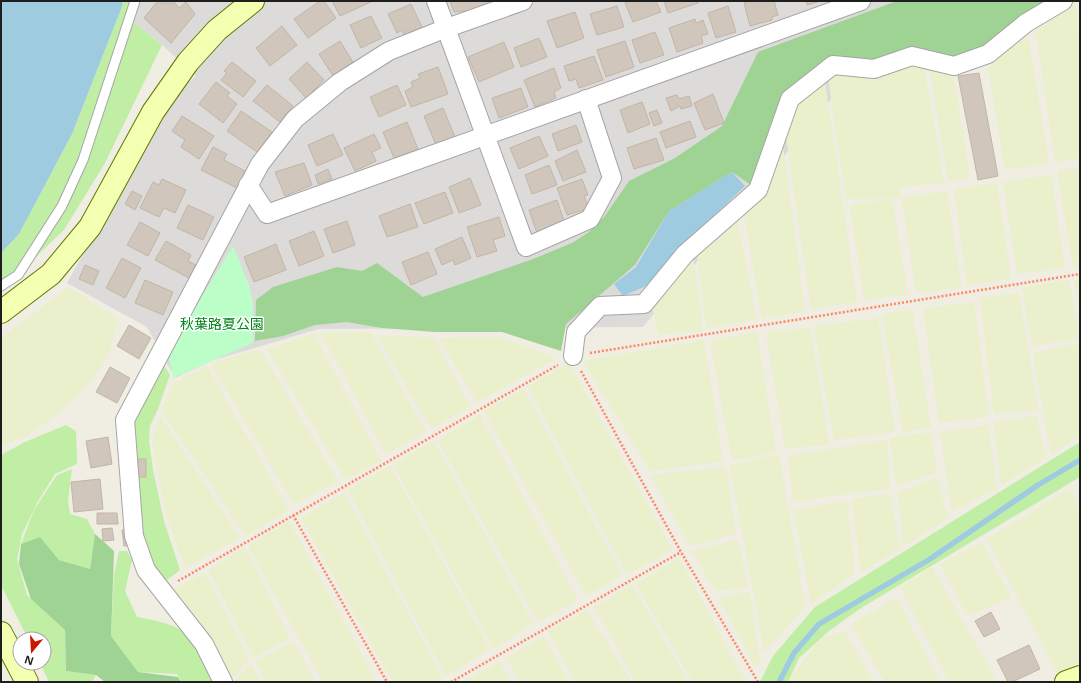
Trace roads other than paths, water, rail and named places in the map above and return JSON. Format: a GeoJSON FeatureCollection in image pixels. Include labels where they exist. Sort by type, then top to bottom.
{"type":"FeatureCollection","features":[{"type":"Feature","properties":{"kind":"street"},"geometry":{"type":"LineString","coordinates":[[436,1],[444,29],[526,248],[590,219],[612,178],[586,99]]}},
{"type":"Feature","properties":{"kind":"street"},"geometry":{"type":"LineString","coordinates":[[223,682],[204,644],[146,570],[134,536],[125,420],[248,185],[260,164],[295,119],[340,82],[389,51],[444,29],[523,1]]}},
{"type":"Feature","properties":{"kind":"street"},"geometry":{"type":"LineString","coordinates":[[248,185],[267,214],[861,1]]}},
{"type":"Feature","properties":{"kind":"street"},"geometry":{"type":"LineString","coordinates":[[573,356],[576,332],[600,306],[644,304],[685,254],[758,190],[790,99],[833,65],[874,69],[912,56],[954,66],[988,54],[1026,23],[1063,1]]}},
{"type":"Feature","properties":{"kind":"street"},"geometry":{"type":"LineString","coordinates":[[1,312],[52,274],[90,227],[153,112],[188,62],[217,30],[247,3]]}},
{"type":"Feature","properties":{"kind":"street"},"geometry":{"type":"LineString","coordinates":[[1,633],[27,682]]}},
{"type":"Feature","properties":{"kind":"street"},"geometry":{"type":"LineString","coordinates":[[1066,682],[1080,677]]}},
{"type":"Feature","properties":{"kind":"lane"},"geometry":{"type":"LineString","coordinates":[[1,286],[18,276],[62,206],[83,160],[135,1]]}},
{"type":"Feature","properties":{"kind":"water"},"geometry":{"type":"Polygon","coordinates":[[[1,1],[121,1],[123,4],[72,134],[19,234],[1,253],[1,1]]]}},
{"type":"Feature","properties":{"kind":"water"},"geometry":{"type":"Polygon","coordinates":[[[732,172],[745,186],[682,246],[653,283],[623,296],[614,284],[636,267],[669,211],[732,172]]]}},
{"type":"Feature","properties":{"kind":"waterway"},"geometry":{"type":"LineString","coordinates":[[779,682],[794,653],[819,624],[930,559],[1038,485],[1080,460]]}},
{"type":"Feature","properties":{"kind":"park label","name":"秋葉路夏公園"},"geometry":{"type":"Point","coordinates":[222,323]}}]}
